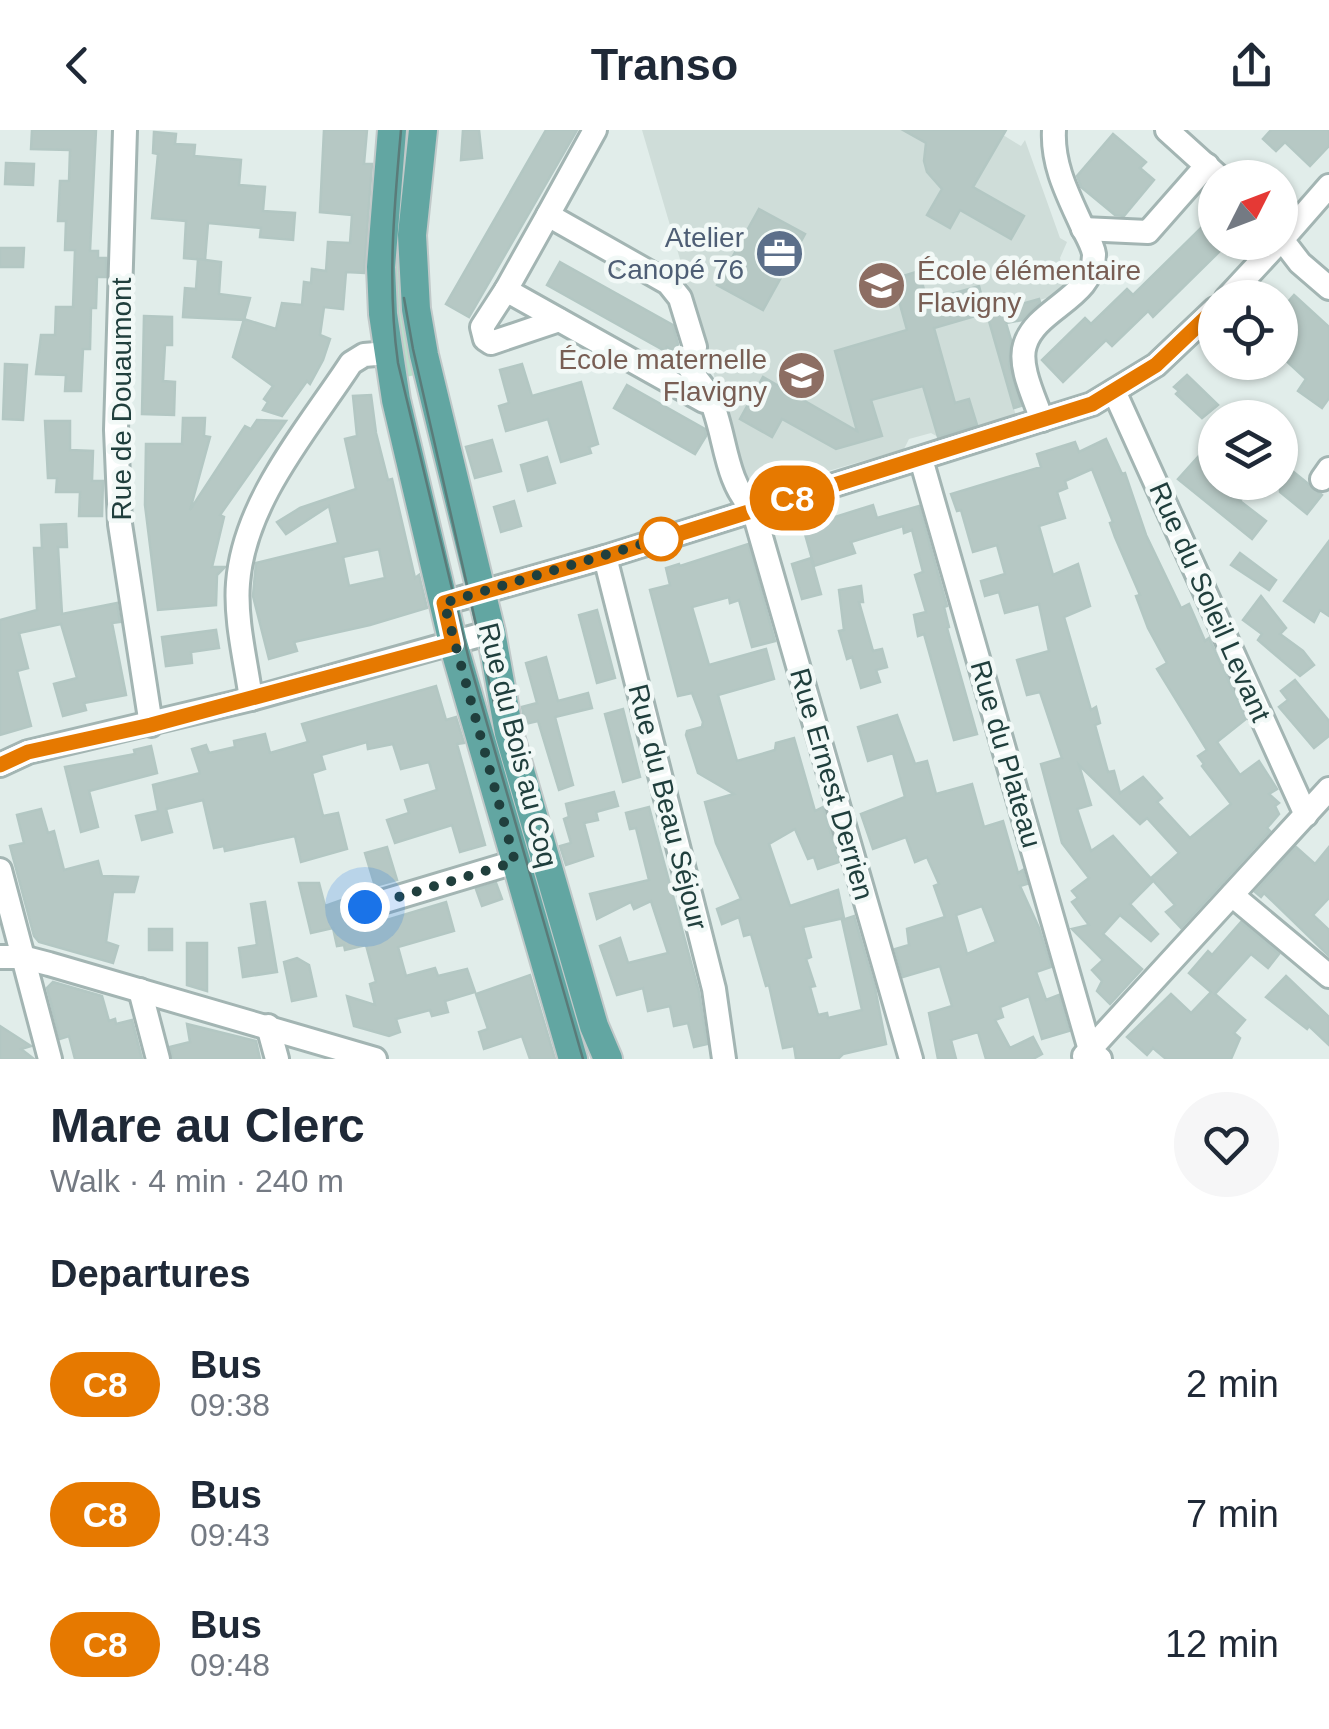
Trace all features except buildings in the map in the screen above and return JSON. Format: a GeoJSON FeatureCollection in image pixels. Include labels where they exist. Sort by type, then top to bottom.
{"type":"FeatureCollection","features":[{"type":"Feature","properties":{"kind":"main road","name":"Rue du Bois au Coq"},"geometry":{"type":"LineString","coordinates":[[392,130],[381,267],[388,353],[453,644],[573,1059]]}},
{"type":"Feature","properties":{"kind":"main road","name":"Rue du Bois au Coq"},"geometry":{"type":"LineString","coordinates":[[423,130],[412,235],[416,309],[491,632],[509,734],[594,1026],[608,1059]]}},
{"type":"Feature","properties":{"kind":"street","name":"Rue de Douaumont"},"geometry":{"type":"LineString","coordinates":[[125,130],[116,430],[119,506],[151,725]]}},
{"type":"Feature","properties":{"kind":"street"},"geometry":{"type":"LineString","coordinates":[[559,320],[491,343],[485,340],[482,327],[596,130]]}},
{"type":"Feature","properties":{"kind":"street"},"geometry":{"type":"LineString","coordinates":[[1042,420],[1024,362],[1024,346],[1033,330],[1080,288],[1090,274],[1094,252],[1060,177],[1054,130]]}},
{"type":"Feature","properties":{"kind":"street"},"geometry":{"type":"LineString","coordinates":[[1167,130],[1201,160]]}},
{"type":"Feature","properties":{"kind":"street"},"geometry":{"type":"LineString","coordinates":[[1083,229],[1148,232],[1198,185]]}},
{"type":"Feature","properties":{"kind":"street"},"geometry":{"type":"LineString","coordinates":[[1298,220],[1329,186]]}},
{"type":"Feature","properties":{"kind":"street","name":"Rue Ernest Derrien"},"geometry":{"type":"LineString","coordinates":[[548,215],[668,283],[680,298],[695,347],[688,364],[694,379],[709,394],[740,497],[752,509],[911,1059]]}},
{"type":"Feature","properties":{"kind":"street"},"geometry":{"type":"LineString","coordinates":[[1244,280],[1262,260]]}},
{"type":"Feature","properties":{"kind":"street"},"geometry":{"type":"LineString","coordinates":[[1297,260],[1329,288]]}},
{"type":"Feature","properties":{"kind":"street"},"geometry":{"type":"LineString","coordinates":[[506,290],[712,405]]}},
{"type":"Feature","properties":{"kind":"street"},"geometry":{"type":"LineString","coordinates":[[444,603],[605,557],[1092,404],[1156,365],[1198,325]]}},
{"type":"Feature","properties":{"kind":"street"},"geometry":{"type":"LineString","coordinates":[[251,699],[238,588],[242,547],[258,505],[350,363],[364,355],[388,353]]}},
{"type":"Feature","properties":{"kind":"street","name":"Rue du Soleil Levant"},"geometry":{"type":"LineString","coordinates":[[1114,390],[1306,814]]}},
{"type":"Feature","properties":{"kind":"street","name":"Rue du Plateau"},"geometry":{"type":"LineString","coordinates":[[922,459],[1090,1056]]}},
{"type":"Feature","properties":{"kind":"street","name":"Rue du Beau Séjour"},"geometry":{"type":"LineString","coordinates":[[605,557],[714,989],[724,1059]]}},
{"type":"Feature","properties":{"kind":"street"},"geometry":{"type":"LineString","coordinates":[[0,765],[28,752],[151,725],[491,632]]}},
{"type":"Feature","properties":{"kind":"street"},"geometry":{"type":"LineString","coordinates":[[1090,1056],[1329,789]]}},
{"type":"Feature","properties":{"kind":"street"},"geometry":{"type":"LineString","coordinates":[[365,907],[515,862]]}},
{"type":"Feature","properties":{"kind":"street"},"geometry":{"type":"LineString","coordinates":[[0,870],[11,957],[50,1059]]}},
{"type":"Feature","properties":{"kind":"street"},"geometry":{"type":"LineString","coordinates":[[1232,895],[1329,976]]}},
{"type":"Feature","properties":{"kind":"street"},"geometry":{"type":"LineString","coordinates":[[11,957],[140,990],[375,1059]]}},
{"type":"Feature","properties":{"kind":"street"},"geometry":{"type":"LineString","coordinates":[[140,990],[158,1059]]}},
{"type":"Feature","properties":{"kind":"street"},"geometry":{"type":"LineString","coordinates":[[268,1026],[277,1059]]}},
{"type":"Feature","properties":{"kind":"shaded area","name":"École élémentaire Flavigny"},"geometry":{"type":"Polygon","coordinates":[[[642,130],[995,130],[1021,146],[1025,140],[1060,238],[1067,242],[1060,258],[1069,292],[987,314],[1016,416],[940,438],[931,433],[909,439],[904,449],[749,494],[642,130]]]}},
{"type":"Feature","properties":{"kind":"green space"},"geometry":{"type":"Polygon","coordinates":[[[396,130],[415,130],[424,373],[397,379],[392,346],[396,130]]]}},
{"type":"Feature","properties":{"kind":"tram line"},"geometry":{"type":"LineString","coordinates":[[401,130],[392,276],[398,363],[470,664],[583,1059]]}},
{"type":"Feature","properties":{"kind":"tram line"},"geometry":{"type":"LineString","coordinates":[[404,298],[494,703]]}},
{"type":"Feature","properties":{"kind":"bus line","name":"C8"},"geometry":{"type":"LineString","coordinates":[[0,765],[28,752],[151,725],[453,644],[444,603],[605,557],[1092,404],[1156,365],[1198,325]]}},
{"type":"Feature","properties":{"kind":"place","name":"Atelier Canopé 76"},"geometry":{"type":"Point","coordinates":[779,253]}},
{"type":"Feature","properties":{"kind":"place","name":"École élémentaire Flavigny"},"geometry":{"type":"Point","coordinates":[882,286]}},
{"type":"Feature","properties":{"kind":"place","name":"École maternelle Flavigny"},"geometry":{"type":"Point","coordinates":[802,375]}},
{"type":"Feature","properties":{"kind":"route"},"geometry":{"type":"LineString","coordinates":[[365,907],[515,862],[444,603],[679,533],[661,539]]}}]}
